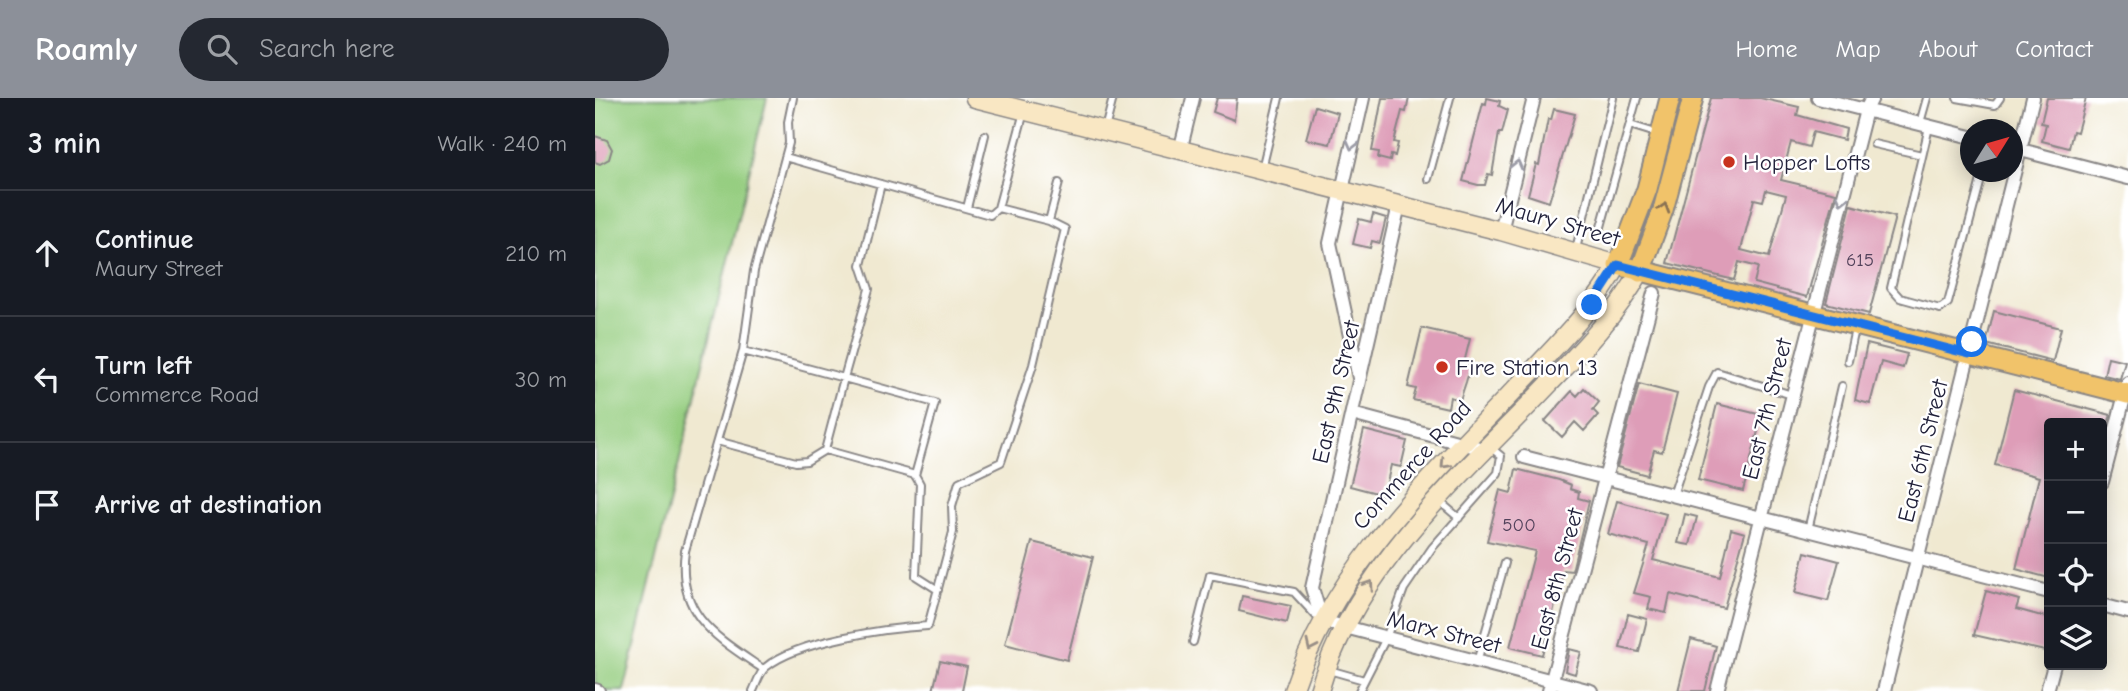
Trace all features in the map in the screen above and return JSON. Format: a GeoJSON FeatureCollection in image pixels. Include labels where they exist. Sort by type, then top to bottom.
{"type":"FeatureCollection","features":[{"type":"Feature","properties":{"kind":"main road","name":"Maury Street"},"geometry":{"type":"LineString","coordinates":[[975,98],[1025,104],[1180,151],[1501,231],[1640,272],[1969,354],[2127,390]]}},
{"type":"Feature","properties":{"kind":"main road","name":"Commerce Road"},"geometry":{"type":"LineString","coordinates":[[1293,691],[1322,621],[1376,539],[1578,323],[1618,265],[1640,212],[1670,98]]}},
{"type":"Feature","properties":{"kind":"main road","name":"Commerce Road"},"geometry":{"type":"LineString","coordinates":[[1319,691],[1344,628],[1386,561],[1597,332],[1640,272],[1663,210],[1693,98]]}},
{"type":"Feature","properties":{"kind":"street"},"geometry":{"type":"LineString","coordinates":[[1180,151],[1193,98]]}},
{"type":"Feature","properties":{"kind":"street"},"geometry":{"type":"LineString","coordinates":[[1360,382],[1330,243],[1363,98]]}},
{"type":"Feature","properties":{"kind":"street"},"geometry":{"type":"LineString","coordinates":[[1501,231],[1534,98]]}},
{"type":"Feature","properties":{"kind":"street"},"geometry":{"type":"LineString","coordinates":[[1818,98],[1960,134]]}},
{"type":"Feature","properties":{"kind":"street","name":"East 7th Street"},"geometry":{"type":"LineString","coordinates":[[1717,691],[1865,110],[1872,98]]}},
{"type":"Feature","properties":{"kind":"street","name":"East 6th Street"},"geometry":{"type":"LineString","coordinates":[[2023,128],[2033,98]]}},
{"type":"Feature","properties":{"kind":"street"},"geometry":{"type":"LineString","coordinates":[[2023,151],[2128,178]]}},
{"type":"Feature","properties":{"kind":"street","name":"East 6th Street"},"geometry":{"type":"LineString","coordinates":[[1884,691],[1969,354],[2008,182]]}},
{"type":"Feature","properties":{"kind":"street","name":"East 9th Street"},"geometry":{"type":"LineString","coordinates":[[1322,621],[1313,588],[1399,205]]}},
{"type":"Feature","properties":{"kind":"street","name":"East 8th Street"},"geometry":{"type":"LineString","coordinates":[[1550,686],[1654,293]]}},
{"type":"Feature","properties":{"kind":"street"},"geometry":{"type":"LineString","coordinates":[[2102,481],[2127,390]]}},
{"type":"Feature","properties":{"kind":"street"},"geometry":{"type":"LineString","coordinates":[[1352,414],[1489,448]]}},
{"type":"Feature","properties":{"kind":"street"},"geometry":{"type":"LineString","coordinates":[[1524,457],[2044,591]]}},
{"type":"Feature","properties":{"kind":"street"},"geometry":{"type":"LineString","coordinates":[[2107,606],[2128,612]]}},
{"type":"Feature","properties":{"kind":"street","name":"Marx Street"},"geometry":{"type":"LineString","coordinates":[[1322,621],[1477,662],[1550,686],[1591,691]]}},
{"type":"Feature","properties":{"kind":"street"},"geometry":{"type":"LineString","coordinates":[[2047,691],[2053,670]]}},
{"type":"Feature","properties":{"kind":"lane"},"geometry":{"type":"LineString","coordinates":[[763,669],[716,637],[698,616],[687,595],[682,576],[685,551],[743,351],[754,271],[785,157],[793,98]]}},
{"type":"Feature","properties":{"kind":"lane"},"geometry":{"type":"LineString","coordinates":[[1105,129],[1113,98]]}},
{"type":"Feature","properties":{"kind":"lane"},"geometry":{"type":"LineString","coordinates":[[1261,171],[1279,98]]}},
{"type":"Feature","properties":{"kind":"lane"},"geometry":{"type":"LineString","coordinates":[[1428,179],[1451,98]]}},
{"type":"Feature","properties":{"kind":"lane"},"geometry":{"type":"LineString","coordinates":[[1575,253],[1613,98]]}},
{"type":"Feature","properties":{"kind":"lane"},"geometry":{"type":"LineString","coordinates":[[1599,234],[1637,98]]}},
{"type":"Feature","properties":{"kind":"lane"},"geometry":{"type":"LineString","coordinates":[[1927,98],[1922,155],[1891,288],[1900,298],[1940,309],[1948,303],[1980,182]]}},
{"type":"Feature","properties":{"kind":"lane"},"geometry":{"type":"LineString","coordinates":[[1957,98],[1988,106],[1995,105],[2000,98]]}},
{"type":"Feature","properties":{"kind":"lane"},"geometry":{"type":"LineString","coordinates":[[785,157],[990,215],[998,208],[1025,104]]}},
{"type":"Feature","properties":{"kind":"lane"},"geometry":{"type":"LineString","coordinates":[[1630,125],[1661,135]]}},
{"type":"Feature","properties":{"kind":"lane"},"geometry":{"type":"LineString","coordinates":[[967,208],[985,135]]}},
{"type":"Feature","properties":{"kind":"lane"},"geometry":{"type":"LineString","coordinates":[[1874,144],[1922,155]]}},
{"type":"Feature","properties":{"kind":"lane"},"geometry":{"type":"LineString","coordinates":[[1049,221],[1059,183]]}},
{"type":"Feature","properties":{"kind":"lane"},"geometry":{"type":"LineString","coordinates":[[717,441],[796,462],[807,461],[825,450],[869,289],[861,265],[881,184]]}},
{"type":"Feature","properties":{"kind":"lane"},"geometry":{"type":"LineString","coordinates":[[753,691],[763,669],[786,653],[889,628],[928,626],[953,532],[952,506],[960,482],[1001,462],[1033,365],[1065,229],[1049,221],[998,208]]}},
{"type":"Feature","properties":{"kind":"lane"},"geometry":{"type":"LineString","coordinates":[[1848,361],[1856,325]]}},
{"type":"Feature","properties":{"kind":"lane"},"geometry":{"type":"LineString","coordinates":[[743,351],[935,403],[915,475],[919,484],[916,576],[938,590]]}},
{"type":"Feature","properties":{"kind":"lane"},"geometry":{"type":"LineString","coordinates":[[1673,495],[1709,387],[1717,372],[1792,395]]}},
{"type":"Feature","properties":{"kind":"lane"},"geometry":{"type":"LineString","coordinates":[[1808,530],[1842,386]]}},
{"type":"Feature","properties":{"kind":"lane"},"geometry":{"type":"LineString","coordinates":[[1508,397],[1524,412]]}},
{"type":"Feature","properties":{"kind":"lane"},"geometry":{"type":"LineString","coordinates":[[1359,691],[1385,638],[1404,589],[1432,548],[1498,473],[1501,457],[1489,448]]}},
{"type":"Feature","properties":{"kind":"lane"},"geometry":{"type":"LineString","coordinates":[[825,450],[915,475]]}},
{"type":"Feature","properties":{"kind":"lane"},"geometry":{"type":"LineString","coordinates":[[1439,501],[1459,518]]}},
{"type":"Feature","properties":{"kind":"lane"},"geometry":{"type":"LineString","coordinates":[[1477,662],[1505,564]]}},
{"type":"Feature","properties":{"kind":"lane"},"geometry":{"type":"LineString","coordinates":[[1193,642],[1210,575],[1294,592],[1322,621]]}},
{"type":"Feature","properties":{"kind":"lane"},"geometry":{"type":"LineString","coordinates":[[1326,669],[1364,680]]}},
{"type":"Feature","properties":{"kind":"green space"},"geometry":{"type":"Polygon","coordinates":[[[595,98],[767,98],[624,691],[595,691],[595,98]]]}},
{"type":"Feature","properties":{"kind":"building"},"geometry":{"type":"Polygon","coordinates":[[[1217,98],[1237,98],[1234,120],[1213,112],[1217,98]]]}},
{"type":"Feature","properties":{"kind":"building"},"geometry":{"type":"Polygon","coordinates":[[[1382,98],[1409,98],[1406,112],[1402,111],[1394,142],[1398,143],[1395,156],[1391,155],[1390,161],[1378,158],[1379,152],[1372,151],[1382,98]]]}},
{"type":"Feature","properties":{"kind":"building"},"geometry":{"type":"Polygon","coordinates":[[[1487,98],[1500,101],[1499,106],[1508,110],[1502,133],[1499,133],[1492,175],[1488,174],[1485,185],[1478,185],[1463,181],[1483,103],[1486,104],[1487,98]]]}},
{"type":"Feature","properties":{"kind":"building"},"geometry":{"type":"Polygon","coordinates":[[[1711,98],[1760,98],[1799,107],[1797,115],[1846,129],[1844,140],[1813,132],[1809,147],[1791,142],[1781,180],[1836,193],[1807,297],[1754,283],[1758,267],[1739,262],[1734,280],[1667,263],[1711,98]],[[1766,190],[1763,201],[1754,199],[1741,250],[1769,257],[1786,195],[1766,190]]]}},
{"type":"Feature","properties":{"kind":"building"},"geometry":{"type":"Polygon","coordinates":[[[2047,98],[2086,98],[2077,132],[2073,131],[2069,148],[2042,141],[2046,124],[2041,123],[2047,98]]]}},
{"type":"Feature","properties":{"kind":"building"},"geometry":{"type":"Polygon","coordinates":[[[1315,106],[1338,113],[1330,144],[1306,139],[1315,106]]]}},
{"type":"Feature","properties":{"kind":"building"},"geometry":{"type":"Polygon","coordinates":[[[1554,109],[1575,114],[1549,202],[1528,195],[1536,164],[1539,165],[1548,119],[1551,120],[1554,109]]]}},
{"type":"Feature","properties":{"kind":"building"},"geometry":{"type":"Polygon","coordinates":[[[595,136],[607,140],[612,149],[609,159],[600,164],[595,162],[595,136]]]}},
{"type":"Feature","properties":{"kind":"building"},"geometry":{"type":"Polygon","coordinates":[[[1851,205],[1895,217],[1869,314],[1826,303],[1851,205]]]}},
{"type":"Feature","properties":{"kind":"building"},"geometry":{"type":"Polygon","coordinates":[[[1373,214],[1386,218],[1380,243],[1372,241],[1370,248],[1353,244],[1359,219],[1371,222],[1373,214]]]}},
{"type":"Feature","properties":{"kind":"building"},"geometry":{"type":"Polygon","coordinates":[[[1994,311],[2061,328],[2053,361],[1986,344],[1994,311]]]}},
{"type":"Feature","properties":{"kind":"building","name":"Fire Station 13"},"geometry":{"type":"Polygon","coordinates":[[[1422,328],[1470,339],[1464,363],[1471,365],[1466,382],[1460,400],[1450,397],[1448,408],[1413,400],[1416,389],[1408,387],[1422,328]]]}},
{"type":"Feature","properties":{"kind":"building"},"geometry":{"type":"Polygon","coordinates":[[[1867,344],[1907,354],[1903,368],[1881,362],[1870,404],[1855,400],[1867,344]]]}},
{"type":"Feature","properties":{"kind":"building"},"geometry":{"type":"Polygon","coordinates":[[[2108,357],[2125,361],[2120,379],[2104,375],[2108,357]]]}},
{"type":"Feature","properties":{"kind":"building"},"geometry":{"type":"Polygon","coordinates":[[[1639,384],[1677,394],[1662,452],[1654,450],[1647,475],[1617,467],[1639,384]]]}},
{"type":"Feature","properties":{"kind":"building"},"geometry":{"type":"Polygon","coordinates":[[[1584,388],[1599,402],[1593,410],[1598,415],[1584,431],[1575,422],[1562,437],[1545,421],[1572,391],[1577,396],[1584,388]]]}},
{"type":"Feature","properties":{"kind":"building"},"geometry":{"type":"Polygon","coordinates":[[[2014,390],[2111,415],[2108,423],[2107,418],[2044,418],[2044,577],[2016,569],[2039,477],[1995,465],[2014,390]]]}},
{"type":"Feature","properties":{"kind":"building"},"geometry":{"type":"Polygon","coordinates":[[[1717,404],[1762,415],[1743,491],[1698,480],[1717,404]]]}},
{"type":"Feature","properties":{"kind":"building"},"geometry":{"type":"Polygon","coordinates":[[[1364,430],[1407,441],[1401,467],[1391,465],[1384,495],[1350,486],[1364,430]]]}},
{"type":"Feature","properties":{"kind":"building"},"geometry":{"type":"Polygon","coordinates":[[[1516,469],[1571,485],[1570,489],[1579,492],[1578,498],[1589,501],[1572,571],[1564,570],[1542,655],[1510,647],[1535,551],[1487,541],[1500,490],[1511,493],[1516,469]]]}},
{"type":"Feature","properties":{"kind":"building"},"geometry":{"type":"Polygon","coordinates":[[[1617,501],[1666,514],[1653,560],[1720,577],[1731,529],[1745,533],[1724,608],[1670,594],[1666,613],[1648,609],[1651,597],[1634,593],[1649,545],[1608,534],[1617,501]]]}},
{"type":"Feature","properties":{"kind":"building"},"geometry":{"type":"Polygon","coordinates":[[[1685,514],[1697,517],[1690,545],[1678,543],[1685,514]]]}},
{"type":"Feature","properties":{"kind":"building"},"geometry":{"type":"Polygon","coordinates":[[[1032,542],[1093,557],[1067,660],[1005,644],[1032,542]]]}},
{"type":"Feature","properties":{"kind":"building"},"geometry":{"type":"Polygon","coordinates":[[[1805,552],[1839,561],[1828,601],[1795,593],[1805,552]]]}},
{"type":"Feature","properties":{"kind":"building"},"geometry":{"type":"Polygon","coordinates":[[[1986,591],[2019,600],[2016,609],[2044,617],[2044,651],[1974,635],[1986,591]]]}},
{"type":"Feature","properties":{"kind":"building"},"geometry":{"type":"Polygon","coordinates":[[[1242,596],[1291,606],[1287,623],[1239,611],[1242,596]]]}},
{"type":"Feature","properties":{"kind":"building"},"geometry":{"type":"Polygon","coordinates":[[[1628,614],[1647,619],[1639,652],[1620,648],[1628,614]]]}},
{"type":"Feature","properties":{"kind":"building"},"geometry":{"type":"Polygon","coordinates":[[[1691,639],[1716,646],[1705,691],[1678,691],[1691,639]]]}},
{"type":"Feature","properties":{"kind":"building"},"geometry":{"type":"Polygon","coordinates":[[[1569,649],[1581,652],[1575,674],[1565,671],[1569,649]]]}},
{"type":"Feature","properties":{"kind":"building"},"geometry":{"type":"Polygon","coordinates":[[[940,661],[967,667],[962,691],[933,691],[940,661]]]}},
{"type":"Feature","properties":{"kind":"place","name":"Hopper Lofts"},"geometry":{"type":"Point","coordinates":[1729,162]}},
{"type":"Feature","properties":{"kind":"place","name":"Fire Station 13"},"geometry":{"type":"Point","coordinates":[1442,367]}},
{"type":"Feature","properties":{"kind":"route"},"geometry":{"type":"LineString","coordinates":[[1592,305],[1618,265],[1969,354],[1972,342]]}}]}
